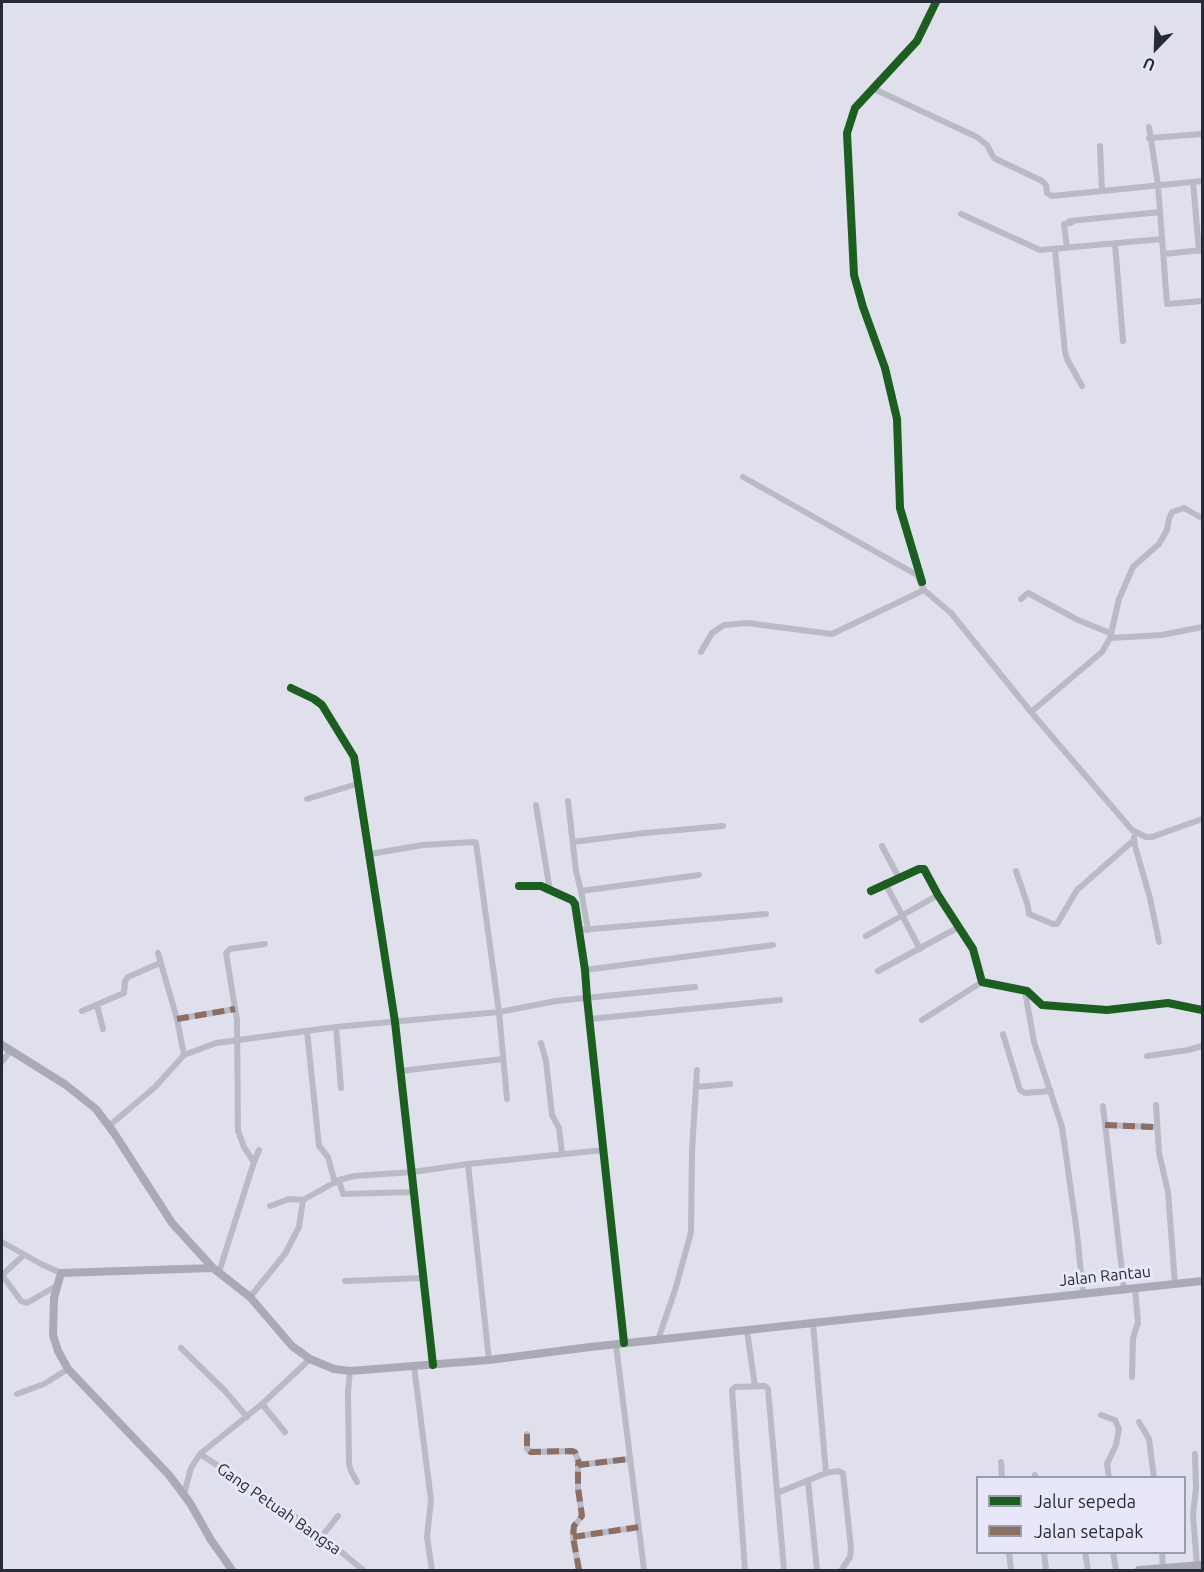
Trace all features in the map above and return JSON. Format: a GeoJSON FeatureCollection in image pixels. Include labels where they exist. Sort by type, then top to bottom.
{"type":"FeatureCollection","features":[{"type":"Feature","properties":{"kind":"main road","name":"Jalan Rantau"},"geometry":{"type":"LineString","coordinates":[[2,1045],[84,1098],[108,1126],[172,1223],[216,1270],[250,1297],[292,1346],[310,1359],[334,1369],[350,1371],[489,1360],[1203,1281]]}},
{"type":"Feature","properties":{"kind":"main road"},"geometry":{"type":"LineString","coordinates":[[216,1270],[61,1273],[54,1298],[53,1335],[58,1351],[68,1369],[169,1475],[184,1494],[232,1570]]}},
{"type":"Feature","properties":{"kind":"main road"},"geometry":{"type":"LineString","coordinates":[[1139,1570],[1199,1567]]}},
{"type":"Feature","properties":{"kind":"street"},"geometry":{"type":"LineString","coordinates":[[936,2],[917,41],[855,108],[848,127],[852,259],[858,289],[882,357],[897,419],[900,508],[924,591],[951,613],[1030,712],[1125,824],[1140,835],[1152,837],[1203,819]]}},
{"type":"Feature","properties":{"kind":"street"},"geometry":{"type":"LineString","coordinates":[[874,89],[986,142],[994,158],[1042,181],[1046,185],[1047,192],[1052,196],[1203,182]]}},
{"type":"Feature","properties":{"kind":"street"},"geometry":{"type":"LineString","coordinates":[[1149,127],[1158,185],[1167,304],[1203,302]]}},
{"type":"Feature","properties":{"kind":"street"},"geometry":{"type":"LineString","coordinates":[[1149,138],[1203,134]]}},
{"type":"Feature","properties":{"kind":"street"},"geometry":{"type":"LineString","coordinates":[[1100,146],[1102,191]]}},
{"type":"Feature","properties":{"kind":"street"},"geometry":{"type":"LineString","coordinates":[[1164,254],[1201,251],[1193,182]]}},
{"type":"Feature","properties":{"kind":"street"},"geometry":{"type":"LineString","coordinates":[[1067,248],[1064,224],[1071,223],[1070,221],[1160,212]]}},
{"type":"Feature","properties":{"kind":"street"},"geometry":{"type":"LineString","coordinates":[[961,214],[1035,248],[1055,250],[1162,239]]}},
{"type":"Feature","properties":{"kind":"street"},"geometry":{"type":"LineString","coordinates":[[1114,244],[1123,341]]}},
{"type":"Feature","properties":{"kind":"street"},"geometry":{"type":"LineString","coordinates":[[1055,250],[1065,352],[1082,386]]}},
{"type":"Feature","properties":{"kind":"street"},"geometry":{"type":"LineString","coordinates":[[743,477],[917,575],[922,582]]}},
{"type":"Feature","properties":{"kind":"street"},"geometry":{"type":"LineString","coordinates":[[1030,712],[1102,652],[1110,636],[1119,599],[1133,567],[1159,544],[1167,530],[1168,519],[1172,512],[1184,508],[1203,518]]}},
{"type":"Feature","properties":{"kind":"street"},"geometry":{"type":"LineString","coordinates":[[701,652],[712,633],[724,625],[747,623],[832,634],[924,591]]}},
{"type":"Feature","properties":{"kind":"street"},"geometry":{"type":"LineString","coordinates":[[1021,599],[1028,593],[1110,636],[1161,635],[1203,627]]}},
{"type":"Feature","properties":{"kind":"street"},"geometry":{"type":"LineString","coordinates":[[291,688],[321,705],[352,751],[395,1022],[433,1365]]}},
{"type":"Feature","properties":{"kind":"street"},"geometry":{"type":"LineString","coordinates":[[307,799],[357,784]]}},
{"type":"Feature","properties":{"kind":"street"},"geometry":{"type":"LineString","coordinates":[[568,801],[576,871],[588,930]]}},
{"type":"Feature","properties":{"kind":"street"},"geometry":{"type":"LineString","coordinates":[[536,805],[550,891]]}},
{"type":"Feature","properties":{"kind":"street"},"geometry":{"type":"LineString","coordinates":[[573,842],[723,826]]}},
{"type":"Feature","properties":{"kind":"street"},"geometry":{"type":"LineString","coordinates":[[1016,872],[1029,914],[1057,924],[1077,890],[1134,840],[1134,837],[1140,835]]}},
{"type":"Feature","properties":{"kind":"street"},"geometry":{"type":"LineString","coordinates":[[1134,840],[1159,942]]}},
{"type":"Feature","properties":{"kind":"street"},"geometry":{"type":"LineString","coordinates":[[370,854],[423,845],[476,843],[499,1012],[507,1099]]}},
{"type":"Feature","properties":{"kind":"street"},"geometry":{"type":"LineString","coordinates":[[882,846],[899,878]]}},
{"type":"Feature","properties":{"kind":"street"},"geometry":{"type":"LineString","coordinates":[[871,891],[924,869],[973,949],[982,982]]}},
{"type":"Feature","properties":{"kind":"street"},"geometry":{"type":"LineString","coordinates":[[581,891],[699,875]]}},
{"type":"Feature","properties":{"kind":"street"},"geometry":{"type":"LineString","coordinates":[[885,884],[920,949]]}},
{"type":"Feature","properties":{"kind":"street"},"geometry":{"type":"LineString","coordinates":[[519,886],[541,886],[574,902],[580,930],[604,1150],[629,1460],[644,1570]]}},
{"type":"Feature","properties":{"kind":"street"},"geometry":{"type":"LineString","coordinates":[[866,936],[938,895]]}},
{"type":"Feature","properties":{"kind":"street"},"geometry":{"type":"LineString","coordinates":[[580,930],[766,914]]}},
{"type":"Feature","properties":{"kind":"street"},"geometry":{"type":"LineString","coordinates":[[878,971],[959,927]]}},
{"type":"Feature","properties":{"kind":"street"},"geometry":{"type":"LineString","coordinates":[[254,1162],[244,1147],[238,1131],[239,1040],[226,951],[265,944]]}},
{"type":"Feature","properties":{"kind":"street"},"geometry":{"type":"LineString","coordinates":[[585,970],[773,945]]}},
{"type":"Feature","properties":{"kind":"street"},"geometry":{"type":"LineString","coordinates":[[158,953],[177,1019],[184,1055]]}},
{"type":"Feature","properties":{"kind":"street"},"geometry":{"type":"LineString","coordinates":[[82,1011],[124,993],[125,981],[128,977],[160,963]]}},
{"type":"Feature","properties":{"kind":"street"},"geometry":{"type":"LineString","coordinates":[[922,1020],[982,982],[1025,991],[1042,1005],[1048,1006],[1107,1010],[1168,1003],[1203,1010]]}},
{"type":"Feature","properties":{"kind":"street"},"geometry":{"type":"LineString","coordinates":[[108,1126],[155,1087],[184,1055],[216,1043],[336,1027],[499,1012],[531,1005],[695,987]]}},
{"type":"Feature","properties":{"kind":"street"},"geometry":{"type":"LineString","coordinates":[[1025,991],[1034,1042],[1062,1127],[1083,1293]]}},
{"type":"Feature","properties":{"kind":"street"},"geometry":{"type":"LineString","coordinates":[[590,1019],[780,1000]]}},
{"type":"Feature","properties":{"kind":"street"},"geometry":{"type":"LineString","coordinates":[[97,1005],[103,1029]]}},
{"type":"Feature","properties":{"kind":"street"},"geometry":{"type":"LineString","coordinates":[[177,1019],[235,1009]]}},
{"type":"Feature","properties":{"kind":"street"},"geometry":{"type":"LineString","coordinates":[[336,1027],[341,1088]]}},
{"type":"Feature","properties":{"kind":"street"},"geometry":{"type":"LineString","coordinates":[[307,1031],[319,1148],[328,1157],[343,1194],[414,1192]]}},
{"type":"Feature","properties":{"kind":"street"},"geometry":{"type":"LineString","coordinates":[[1003,1034],[1020,1090],[1024,1093],[1051,1090]]}},
{"type":"Feature","properties":{"kind":"street"},"geometry":{"type":"LineString","coordinates":[[542,1042],[552,1115],[560,1133],[562,1153]]}},
{"type":"Feature","properties":{"kind":"street"},"geometry":{"type":"LineString","coordinates":[[1147,1056],[1203,1046]]}},
{"type":"Feature","properties":{"kind":"street"},"geometry":{"type":"LineString","coordinates":[[2,1062],[10,1051]]}},
{"type":"Feature","properties":{"kind":"street"},"geometry":{"type":"LineString","coordinates":[[401,1071],[503,1059]]}},
{"type":"Feature","properties":{"kind":"street"},"geometry":{"type":"LineString","coordinates":[[658,1340],[691,1232],[692,1151],[697,1070]]}},
{"type":"Feature","properties":{"kind":"street"},"geometry":{"type":"LineString","coordinates":[[696,1087],[730,1084]]}},
{"type":"Feature","properties":{"kind":"street"},"geometry":{"type":"LineString","coordinates":[[1156,1105],[1159,1153],[1168,1192],[1175,1284]]}},
{"type":"Feature","properties":{"kind":"street"},"geometry":{"type":"LineString","coordinates":[[1103,1106],[1124,1289]]}},
{"type":"Feature","properties":{"kind":"street"},"geometry":{"type":"LineString","coordinates":[[1105,1125],[1156,1127]]}},
{"type":"Feature","properties":{"kind":"street"},"geometry":{"type":"LineString","coordinates":[[216,1270],[259,1150]]}},
{"type":"Feature","properties":{"kind":"street"},"geometry":{"type":"LineString","coordinates":[[270,1206],[289,1199],[303,1200],[337,1182],[354,1176],[412,1172],[562,1153],[604,1150]]}},
{"type":"Feature","properties":{"kind":"street"},"geometry":{"type":"LineString","coordinates":[[468,1164],[489,1360]]}},
{"type":"Feature","properties":{"kind":"street"},"geometry":{"type":"LineString","coordinates":[[250,1297],[285,1254],[299,1227],[303,1200]]}},
{"type":"Feature","properties":{"kind":"street"},"geometry":{"type":"LineString","coordinates":[[2,1242],[61,1273]]}},
{"type":"Feature","properties":{"kind":"street"},"geometry":{"type":"LineString","coordinates":[[24,1255],[2,1275],[22,1303],[27,1303],[58,1285]]}},
{"type":"Feature","properties":{"kind":"street"},"geometry":{"type":"LineString","coordinates":[[345,1281],[422,1278]]}},
{"type":"Feature","properties":{"kind":"street"},"geometry":{"type":"LineString","coordinates":[[1132,1377],[1133,1338],[1138,1323],[1135,1288]]}},
{"type":"Feature","properties":{"kind":"street"},"geometry":{"type":"LineString","coordinates":[[813,1323],[826,1473]]}},
{"type":"Feature","properties":{"kind":"street"},"geometry":{"type":"LineString","coordinates":[[747,1330],[755,1386]]}},
{"type":"Feature","properties":{"kind":"street"},"geometry":{"type":"LineString","coordinates":[[181,1348],[226,1392],[247,1417]]}},
{"type":"Feature","properties":{"kind":"street"},"geometry":{"type":"LineString","coordinates":[[200,1454],[247,1417],[310,1359]]}},
{"type":"Feature","properties":{"kind":"street"},"geometry":{"type":"LineString","coordinates":[[414,1366],[431,1500],[428,1537],[432,1570]]}},
{"type":"Feature","properties":{"kind":"street"},"geometry":{"type":"LineString","coordinates":[[17,1394],[44,1384],[68,1369]]}},
{"type":"Feature","properties":{"kind":"street"},"geometry":{"type":"LineString","coordinates":[[350,1371],[349,1464],[357,1482]]}},
{"type":"Feature","properties":{"kind":"street"},"geometry":{"type":"LineString","coordinates":[[745,1570],[732,1390],[735,1387],[755,1386],[765,1386],[768,1389],[784,1570]]}},
{"type":"Feature","properties":{"kind":"street"},"geometry":{"type":"LineString","coordinates":[[262,1404],[285,1432]]}},
{"type":"Feature","properties":{"kind":"street"},"geometry":{"type":"LineString","coordinates":[[1101,1415],[1115,1420],[1119,1425],[1117,1442],[1107,1464],[1109,1476]]}},
{"type":"Feature","properties":{"kind":"street"},"geometry":{"type":"LineString","coordinates":[[1139,1422],[1149,1439],[1154,1476]]}},
{"type":"Feature","properties":{"kind":"street"},"geometry":{"type":"LineString","coordinates":[[527,1434],[527,1449],[531,1452],[575,1452],[579,1463],[582,1516],[574,1526],[573,1537],[579,1570]]}},
{"type":"Feature","properties":{"kind":"street","name":"Gang Petuah Bangsa"},"geometry":{"type":"LineString","coordinates":[[184,1494],[191,1468],[200,1454],[280,1506],[322,1536],[363,1570]]}},
{"type":"Feature","properties":{"kind":"street"},"geometry":{"type":"LineString","coordinates":[[1195,1454],[1196,1488],[1193,1515],[1199,1567]]}},
{"type":"Feature","properties":{"kind":"street"},"geometry":{"type":"LineString","coordinates":[[579,1463],[629,1460]]}},
{"type":"Feature","properties":{"kind":"street"},"geometry":{"type":"LineString","coordinates":[[1001,1462],[1002,1476]]}},
{"type":"Feature","properties":{"kind":"street"},"geometry":{"type":"LineString","coordinates":[[777,1494],[826,1473],[838,1471],[844,1475],[850,1557],[842,1569]]}},
{"type":"Feature","properties":{"kind":"street"},"geometry":{"type":"LineString","coordinates":[[808,1481],[817,1570]]}},
{"type":"Feature","properties":{"kind":"street"},"geometry":{"type":"LineString","coordinates":[[322,1536],[338,1516]]}},
{"type":"Feature","properties":{"kind":"street"},"geometry":{"type":"LineString","coordinates":[[573,1537],[639,1527]]}},
{"type":"Feature","properties":{"kind":"street"},"geometry":{"type":"LineString","coordinates":[[1009,1554],[1011,1570]]}},
{"type":"Feature","properties":{"kind":"street"},"geometry":{"type":"LineString","coordinates":[[1044,1554],[1046,1570]]}},
{"type":"Feature","properties":{"kind":"street"},"geometry":{"type":"LineString","coordinates":[[1085,1554],[1088,1570]]}},
{"type":"Feature","properties":{"kind":"street"},"geometry":{"type":"LineString","coordinates":[[1113,1554],[1116,1570]]}},
{"type":"Feature","properties":{"kind":"street"},"geometry":{"type":"LineString","coordinates":[[1162,1554],[1163,1568]]}},
{"type":"Feature","properties":{"kind":"marked path"},"geometry":{"type":"LineString","coordinates":[[177,1019],[235,1009]]}},
{"type":"Feature","properties":{"kind":"marked path"},"geometry":{"type":"LineString","coordinates":[[1105,1125],[1156,1127]]}},
{"type":"Feature","properties":{"kind":"marked path"},"geometry":{"type":"LineString","coordinates":[[527,1434],[527,1449],[531,1452],[572,1451],[575,1452],[579,1463]]}},
{"type":"Feature","properties":{"kind":"marked path"},"geometry":{"type":"LineString","coordinates":[[579,1570],[573,1537],[574,1526],[582,1516],[578,1465],[629,1459]]}},
{"type":"Feature","properties":{"kind":"marked path"},"geometry":{"type":"LineString","coordinates":[[573,1537],[639,1527]]}},
{"type":"Feature","properties":{"kind":"cycle path"},"geometry":{"type":"LineString","coordinates":[[922,582],[900,508],[897,419],[885,368],[854,275],[847,133],[855,108],[917,41],[936,2]]}},
{"type":"Feature","properties":{"kind":"cycle path"},"geometry":{"type":"LineString","coordinates":[[291,688],[322,705],[354,757],[395,1022],[433,1365]]}},
{"type":"Feature","properties":{"kind":"cycle path"},"geometry":{"type":"LineString","coordinates":[[871,891],[919,869],[924,869],[973,949],[982,982],[1027,991],[1042,1005],[1107,1010],[1168,1003],[1202,1010]]}},
{"type":"Feature","properties":{"kind":"cycle path"},"geometry":{"type":"LineString","coordinates":[[519,886],[541,886],[572,900],[575,904],[585,970],[624,1343]]}}]}
